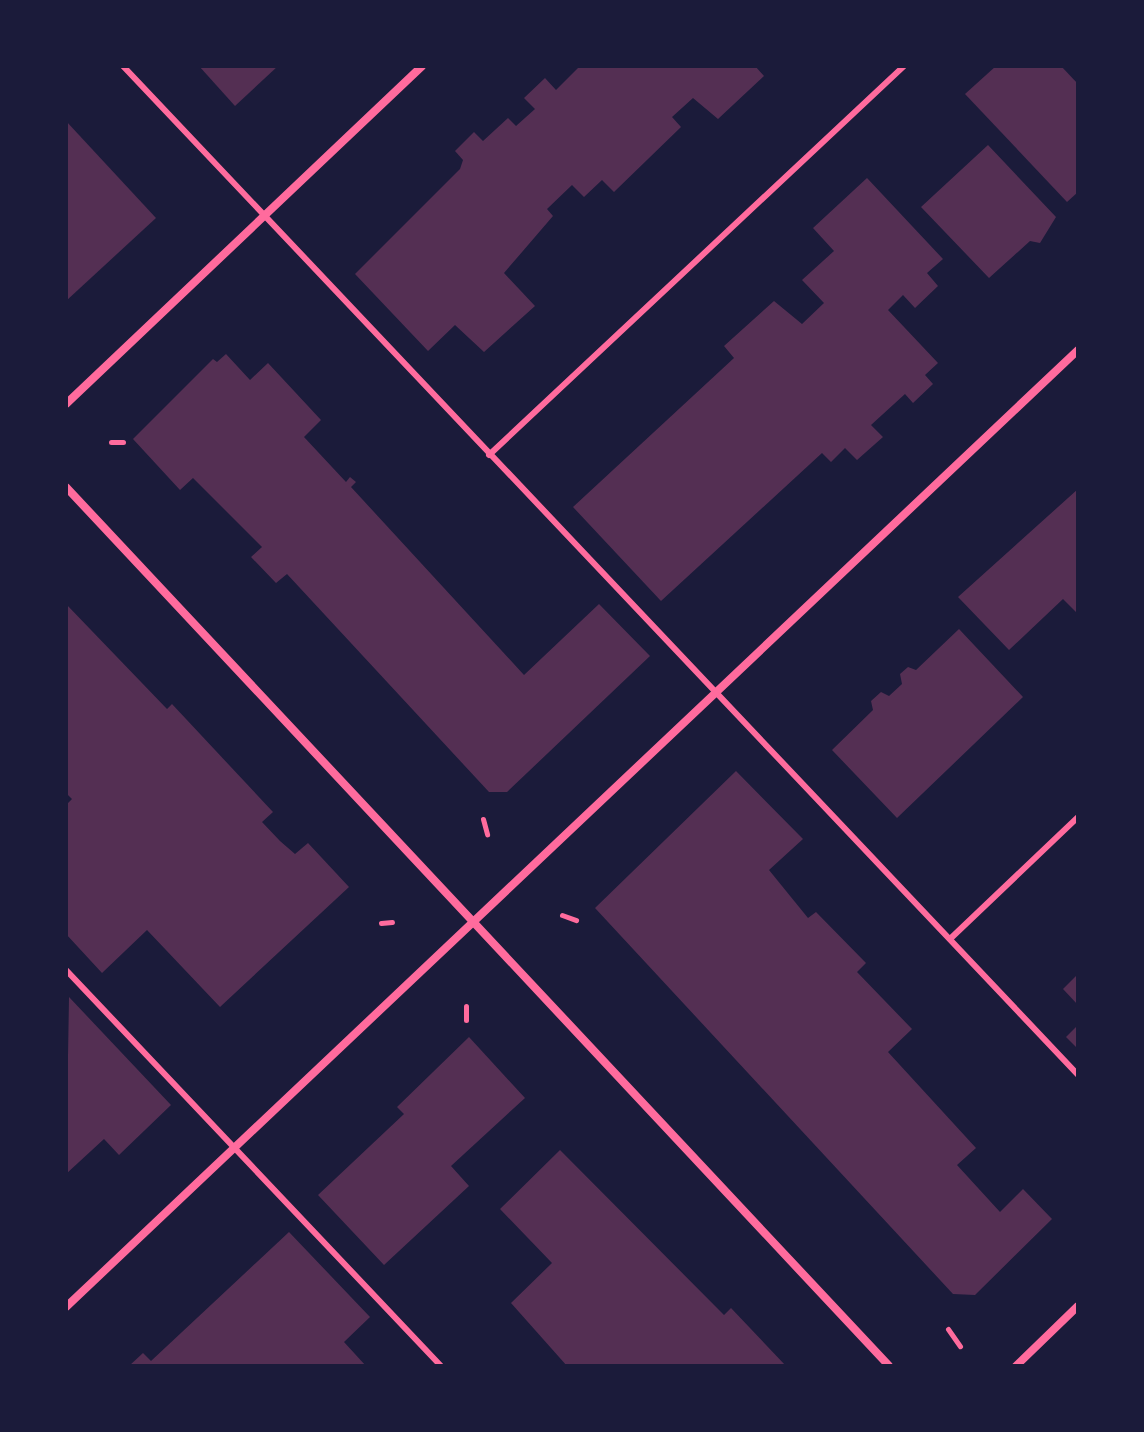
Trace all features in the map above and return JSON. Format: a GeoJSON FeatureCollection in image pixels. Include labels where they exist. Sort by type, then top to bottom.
{"type":"FeatureCollection","features":[{"type":"Feature","properties":{"kind":"street"},"geometry":{"type":"LineString","coordinates":[[66,404],[422,66]]}},
{"type":"Feature","properties":{"kind":"street"},"geometry":{"type":"LineString","coordinates":[[66,1307],[1078,350]]}},
{"type":"Feature","properties":{"kind":"street"},"geometry":{"type":"LineString","coordinates":[[66,487],[889,1366]]}},
{"type":"Feature","properties":{"kind":"street"},"geometry":{"type":"LineString","coordinates":[[1016,1366],[1078,1306]]}},
{"type":"Feature","properties":{"kind":"lane"},"geometry":{"type":"LineString","coordinates":[[123,66],[262,217],[1078,1075]]}},
{"type":"Feature","properties":{"kind":"lane"},"geometry":{"type":"LineString","coordinates":[[489,455],[904,66]]}},
{"type":"Feature","properties":{"kind":"lane"},"geometry":{"type":"LineString","coordinates":[[950,939],[1078,817]]}},
{"type":"Feature","properties":{"kind":"lane"},"geometry":{"type":"LineString","coordinates":[[66,970],[237,1146],[441,1366]]}},
{"type":"Feature","properties":{"kind":"path"},"geometry":{"type":"LineString","coordinates":[[111,442],[123,442]]}},
{"type":"Feature","properties":{"kind":"path"},"geometry":{"type":"LineString","coordinates":[[483,819],[487,834]]}},
{"type":"Feature","properties":{"kind":"path"},"geometry":{"type":"LineString","coordinates":[[562,915],[576,920]]}},
{"type":"Feature","properties":{"kind":"path"},"geometry":{"type":"LineString","coordinates":[[381,923],[392,922]]}},
{"type":"Feature","properties":{"kind":"path"},"geometry":{"type":"LineString","coordinates":[[466,1006],[466,1020]]}},
{"type":"Feature","properties":{"kind":"path"},"geometry":{"type":"LineString","coordinates":[[948,1329],[960,1346]]}},
{"type":"Feature","properties":{"kind":"building"},"geometry":{"type":"Polygon","coordinates":[[[199,66],[278,66],[235,106],[199,66]]]}},
{"type":"Feature","properties":{"kind":"building"},"geometry":{"type":"Polygon","coordinates":[[[580,66],[755,66],[764,76],[718,119],[693,98],[672,117],[681,127],[614,192],[602,180],[584,197],[572,185],[547,209],[553,216],[504,273],[535,306],[484,352],[455,325],[428,351],[355,274],[460,169],[463,160],[455,151],[474,132],[483,141],[508,118],[516,126],[535,109],[524,98],[545,78],[556,90],[580,66]]]}},
{"type":"Feature","properties":{"kind":"building"},"geometry":{"type":"Polygon","coordinates":[[[996,66],[1061,66],[1078,84],[1078,192],[1067,202],[965,94],[996,66]]]}},
{"type":"Feature","properties":{"kind":"building"},"geometry":{"type":"Polygon","coordinates":[[[66,121],[156,218],[66,301],[66,121]]]}},
{"type":"Feature","properties":{"kind":"building"},"geometry":{"type":"Polygon","coordinates":[[[988,145],[1056,217],[1040,243],[1030,241],[989,278],[921,207],[988,145]]]}},
{"type":"Feature","properties":{"kind":"building"},"geometry":{"type":"Polygon","coordinates":[[[867,178],[943,259],[927,273],[938,286],[915,308],[903,295],[888,310],[938,363],[925,375],[933,384],[913,403],[905,394],[871,425],[883,437],[857,460],[845,448],[831,462],[822,453],[661,601],[573,507],[734,358],[724,346],[774,301],[802,324],[824,303],[802,280],[834,251],[813,228],[867,178]]]}},
{"type":"Feature","properties":{"kind":"building"},"geometry":{"type":"Polygon","coordinates":[[[226,354],[250,380],[268,363],[321,420],[304,437],[346,482],[350,477],[356,482],[351,487],[524,675],[599,604],[650,656],[507,792],[489,792],[287,574],[276,583],[251,557],[262,547],[193,478],[180,490],[133,439],[213,359],[217,362],[226,354]]]}},
{"type":"Feature","properties":{"kind":"building"},"geometry":{"type":"Polygon","coordinates":[[[1078,489],[1078,614],[1063,599],[1009,650],[958,597],[1078,489]]]}},
{"type":"Feature","properties":{"kind":"building"},"geometry":{"type":"Polygon","coordinates":[[[66,604],[167,709],[172,704],[273,812],[262,822],[280,841],[295,854],[308,843],[349,887],[220,1007],[147,930],[102,973],[66,934],[66,805],[72,799],[66,793],[66,604]]]}},
{"type":"Feature","properties":{"kind":"building"},"geometry":{"type":"Polygon","coordinates":[[[959,629],[1023,697],[897,818],[832,750],[873,710],[871,701],[881,692],[889,696],[902,684],[900,674],[908,667],[916,670],[959,629]]]}},
{"type":"Feature","properties":{"kind":"building"},"geometry":{"type":"Polygon","coordinates":[[[736,771],[803,839],[769,870],[808,918],[816,912],[866,963],[857,972],[912,1029],[888,1052],[976,1148],[957,1165],[1000,1212],[1023,1189],[1052,1219],[975,1295],[953,1294],[595,908],[736,771]]]}},
{"type":"Feature","properties":{"kind":"building"},"geometry":{"type":"Polygon","coordinates":[[[1078,974],[1078,1005],[1063,989],[1078,974]]]}},
{"type":"Feature","properties":{"kind":"building"},"geometry":{"type":"Polygon","coordinates":[[[69,997],[171,1105],[119,1155],[104,1139],[66,1174],[69,997]]]}},
{"type":"Feature","properties":{"kind":"building"},"geometry":{"type":"Polygon","coordinates":[[[1078,1025],[1078,1049],[1066,1037],[1078,1025]]]}},
{"type":"Feature","properties":{"kind":"building"},"geometry":{"type":"Polygon","coordinates":[[[469,1037],[525,1098],[451,1166],[469,1186],[384,1265],[318,1195],[404,1114],[397,1107],[469,1037]]]}},
{"type":"Feature","properties":{"kind":"building"},"geometry":{"type":"Polygon","coordinates":[[[560,1150],[724,1315],[731,1308],[786,1366],[567,1366],[511,1303],[552,1263],[500,1209],[560,1150]]]}},
{"type":"Feature","properties":{"kind":"building"},"geometry":{"type":"Polygon","coordinates":[[[289,1232],[370,1317],[344,1342],[366,1366],[129,1366],[143,1353],[151,1361],[289,1232]]]}}]}
